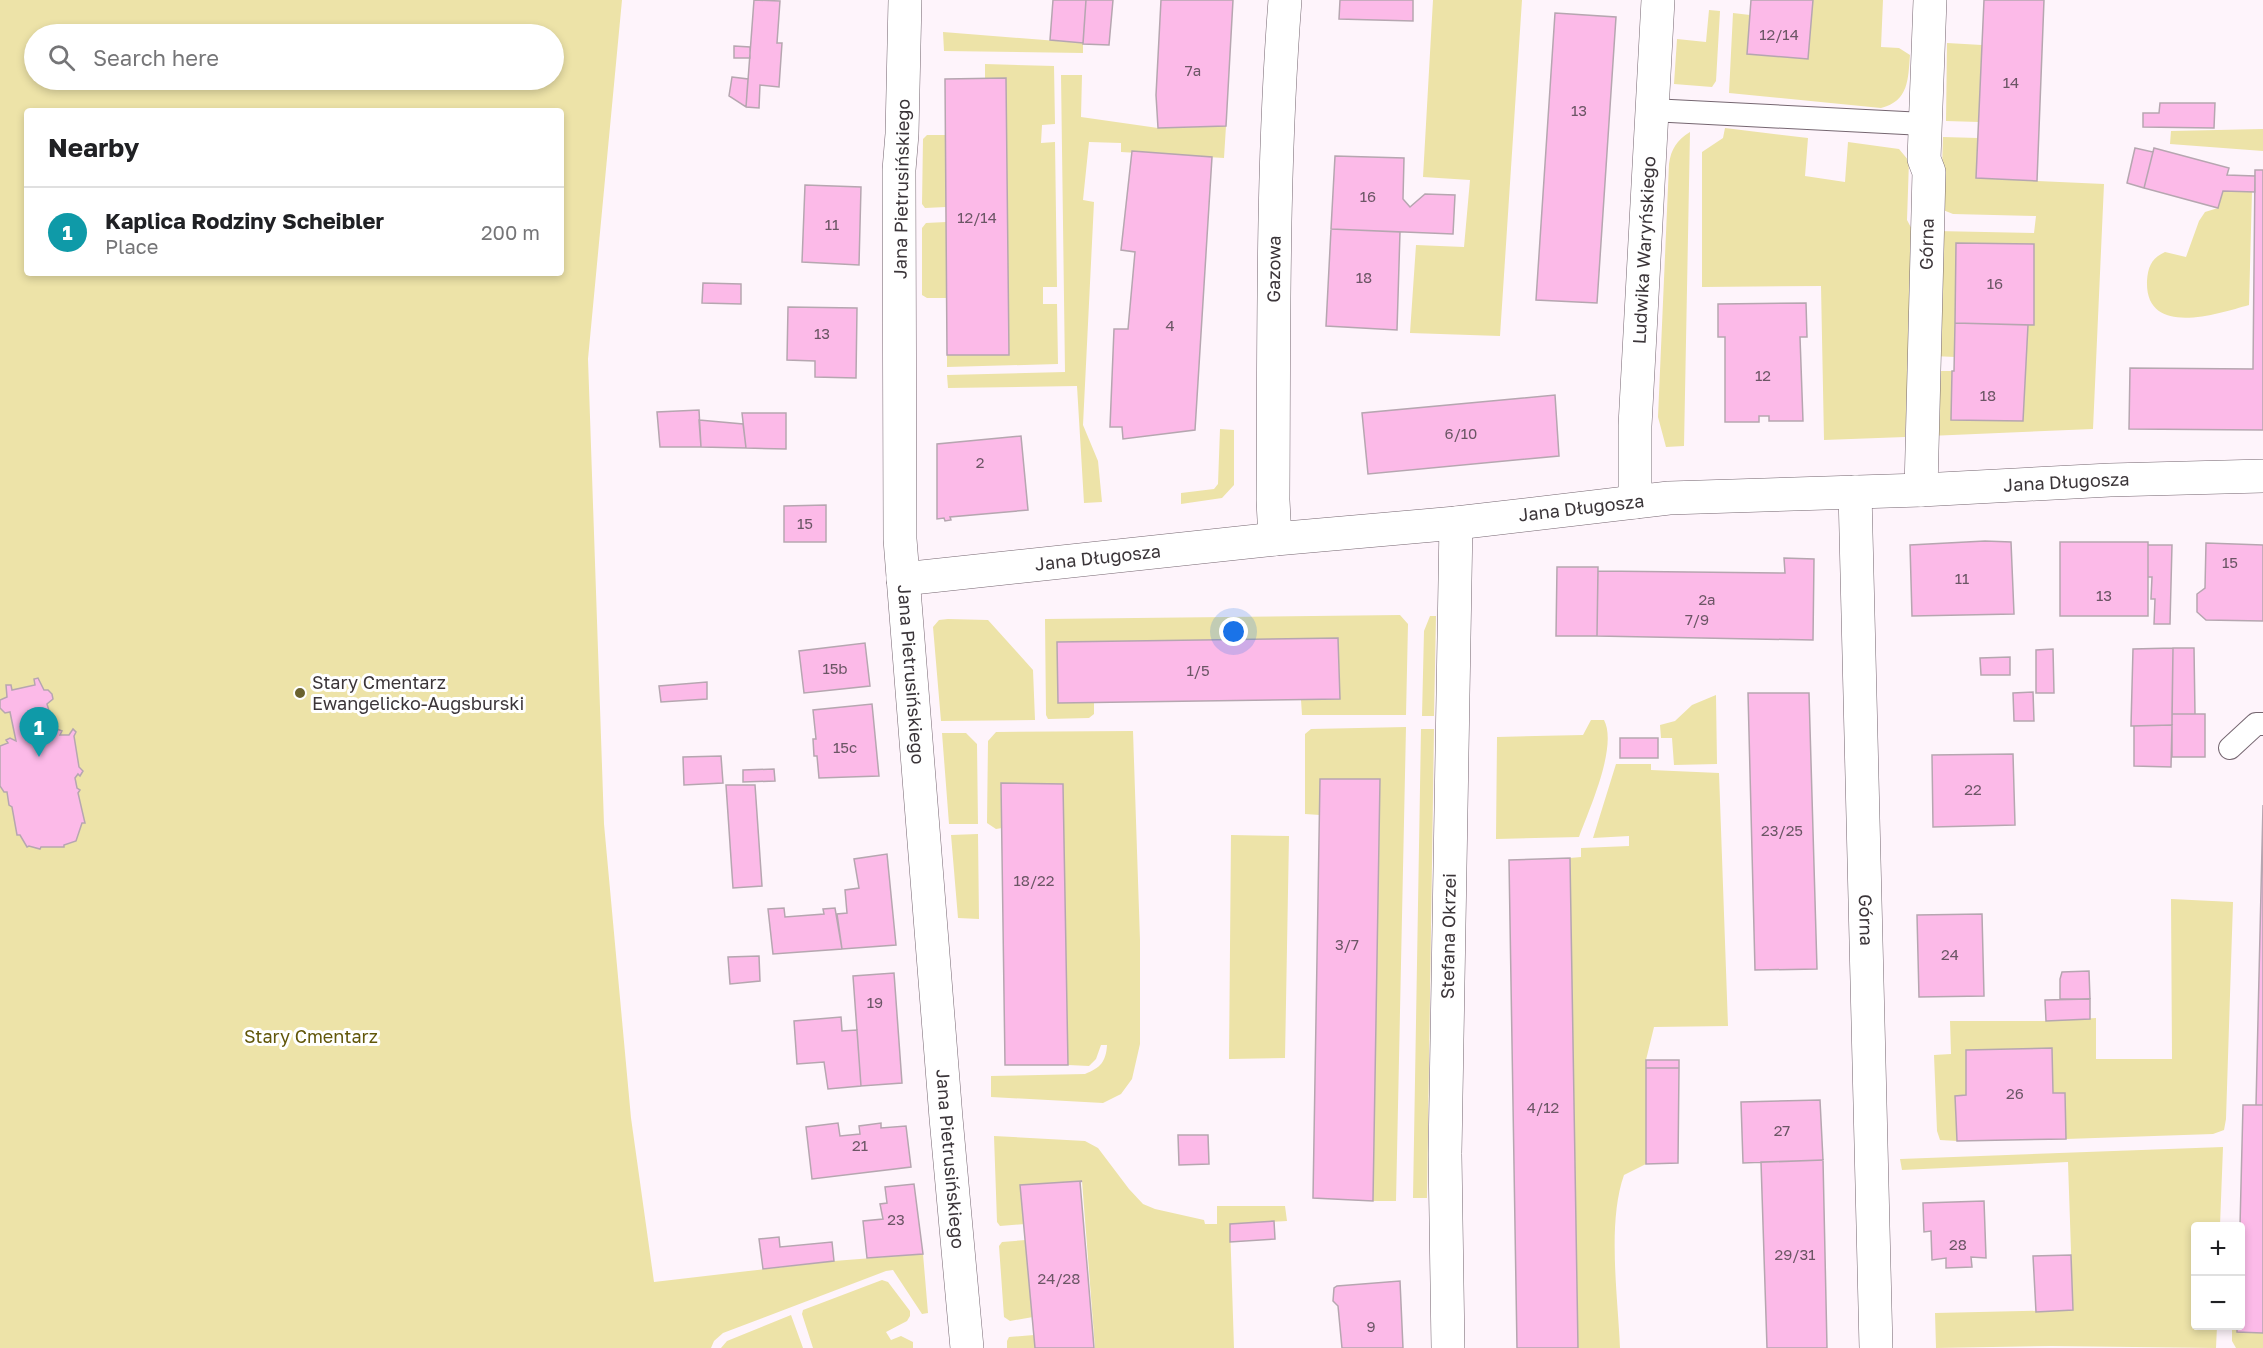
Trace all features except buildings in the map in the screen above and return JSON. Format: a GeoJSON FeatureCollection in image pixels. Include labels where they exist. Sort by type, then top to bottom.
{"type":"FeatureCollection","features":[{"type":"Feature","properties":{"kind":"street","name":"Jana Pietrusińskiego"},"geometry":{"type":"LineString","coordinates":[[905,0],[899,170],[900,539],[946,1118],[967,1348]]}},
{"type":"Feature","properties":{"kind":"street","name":"Gazowa"},"geometry":{"type":"LineString","coordinates":[[1275,539],[1273,500],[1274,232],[1277,102],[1285,0]]}},
{"type":"Feature","properties":{"kind":"street","name":"Ludwika Waryńskiego"},"geometry":{"type":"LineString","coordinates":[[1635,502],[1635,426],[1658,0]]}},
{"type":"Feature","properties":{"kind":"street","name":"Górna"},"geometry":{"type":"LineString","coordinates":[[1921,490],[1929,172],[1924,159],[1924,124],[1930,0]]}},
{"type":"Feature","properties":{"kind":"street","name":"Jana Długosza"},"geometry":{"type":"LineString","coordinates":[[903,579],[1275,539],[1456,523],[1669,498],[2263,476]]}},
{"type":"Feature","properties":{"kind":"street","name":"Górna"},"geometry":{"type":"LineString","coordinates":[[1855,492],[1876,1348]]}},
{"type":"Feature","properties":{"kind":"street","name":"Stefana Okrzei"},"geometry":{"type":"LineString","coordinates":[[1448,1348],[1445,1154],[1456,523]]}},
{"type":"Feature","properties":{"kind":"lane"},"geometry":{"type":"LineString","coordinates":[[1652,110],[1924,124]]}},
{"type":"Feature","properties":{"kind":"lane"},"geometry":{"type":"LineString","coordinates":[[2230,748],[2256,723],[2263,724]]}},
{"type":"Feature","properties":{"kind":"green space","name":"Stary Cmentarz"},"geometry":{"type":"Polygon","coordinates":[[[0,0],[622,0],[588,359],[604,824],[631,1118],[654,1282],[834,1261],[923,1254],[928,1313],[922,1314],[893,1270],[886,1271],[723,1333],[714,1341],[711,1348],[0,1348],[0,0]]]}},
{"type":"Feature","properties":{"kind":"green space"},"geometry":{"type":"Polygon","coordinates":[[[1433,0],[1522,0],[1500,336],[1410,333],[1416,245],[1464,247],[1470,180],[1423,177],[1433,0]]]}},
{"type":"Feature","properties":{"kind":"green space"},"geometry":{"type":"Polygon","coordinates":[[[1813,0],[1883,0],[1881,47],[1899,48],[1910,55],[1905,88],[1897,100],[1881,108],[1729,93],[1733,13],[1750,15],[1747,54],[1808,59],[1813,0]]]}},
{"type":"Feature","properties":{"kind":"green space"},"geometry":{"type":"Polygon","coordinates":[[[1709,10],[1720,11],[1716,81],[1712,87],[1674,84],[1677,39],[1706,42],[1709,10]]]}},
{"type":"Feature","properties":{"kind":"green space"},"geometry":{"type":"Polygon","coordinates":[[[943,32],[1083,43],[1083,53],[944,51],[943,32]]]}},
{"type":"Feature","properties":{"kind":"green space"},"geometry":{"type":"Polygon","coordinates":[[[1947,43],[1982,45],[1979,122],[1946,121],[1947,43]]]}},
{"type":"Feature","properties":{"kind":"green space"},"geometry":{"type":"Polygon","coordinates":[[[985,64],[1054,66],[1055,124],[1042,125],[1041,143],[1055,142],[1057,287],[1043,287],[1043,304],[1057,304],[1058,364],[947,367],[947,355],[1008,355],[1005,78],[985,78],[985,64]]]}},
{"type":"Feature","properties":{"kind":"green space"},"geometry":{"type":"Polygon","coordinates":[[[1061,75],[1082,75],[1081,117],[1158,128],[1226,126],[1224,158],[1121,152],[1121,143],[1089,142],[1083,200],[1094,202],[1083,425],[1098,461],[1102,502],[1084,503],[1077,386],[948,388],[947,375],[1065,372],[1061,75]]]}},
{"type":"Feature","properties":{"kind":"green space"},"geometry":{"type":"Polygon","coordinates":[[[1725,128],[1808,138],[1805,176],[1845,182],[1848,142],[1899,149],[1909,161],[1907,220],[1915,235],[1905,437],[1824,440],[1821,286],[1702,287],[1702,152],[1723,138],[1725,128]]]}},
{"type":"Feature","properties":{"kind":"green space"},"geometry":{"type":"Polygon","coordinates":[[[2263,129],[2263,151],[2170,144],[2171,131],[2263,129]]]}},
{"type":"Feature","properties":{"kind":"green space"},"geometry":{"type":"Polygon","coordinates":[[[1690,132],[1684,446],[1666,447],[1658,417],[1669,164],[1675,145],[1690,132]]]}},
{"type":"Feature","properties":{"kind":"green space"},"geometry":{"type":"Polygon","coordinates":[[[927,135],[945,135],[946,207],[925,208],[922,204],[923,139],[927,135]]]}},
{"type":"Feature","properties":{"kind":"green space"},"geometry":{"type":"Polygon","coordinates":[[[1943,137],[1978,138],[1976,178],[2104,184],[2093,429],[1929,436],[1931,371],[1952,371],[1951,420],[2023,420],[2028,325],[2034,324],[2034,244],[1956,243],[1955,357],[1933,356],[1936,231],[2034,233],[2036,216],[1953,214],[1943,210],[1941,198],[1943,137]]]}},
{"type":"Feature","properties":{"kind":"green space"},"geometry":{"type":"Polygon","coordinates":[[[2223,191],[2252,191],[2249,305],[2202,316],[2185,318],[2170,316],[2158,310],[2149,299],[2148,271],[2157,257],[2165,252],[2186,257],[2199,221],[2205,212],[2218,208],[2223,191]]]}},
{"type":"Feature","properties":{"kind":"green space"},"geometry":{"type":"Polygon","coordinates":[[[946,222],[947,298],[927,298],[922,295],[922,228],[926,223],[946,222]]]}},
{"type":"Feature","properties":{"kind":"green space"},"geometry":{"type":"Polygon","coordinates":[[[1220,429],[1234,430],[1234,485],[1222,498],[1181,504],[1181,493],[1214,489],[1218,484],[1220,429]]]}},
{"type":"Feature","properties":{"kind":"green space"},"geometry":{"type":"Polygon","coordinates":[[[1400,615],[1408,624],[1406,715],[1302,715],[1301,700],[1340,699],[1338,638],[1057,642],[1058,703],[1094,702],[1094,714],[1089,718],[1048,719],[1046,715],[1045,619],[1400,615]]]}},
{"type":"Feature","properties":{"kind":"green space"},"geometry":{"type":"Polygon","coordinates":[[[1430,616],[1436,616],[1434,716],[1422,716],[1424,631],[1430,616]]]}},
{"type":"Feature","properties":{"kind":"green space"},"geometry":{"type":"Polygon","coordinates":[[[939,620],[988,620],[1033,670],[1035,720],[941,721],[933,627],[939,620]]]}},
{"type":"Feature","properties":{"kind":"green space"},"geometry":{"type":"Polygon","coordinates":[[[1716,695],[1717,764],[1674,765],[1672,738],[1661,738],[1660,725],[1675,721],[1692,705],[1716,695]]]}},
{"type":"Feature","properties":{"kind":"green space"},"geometry":{"type":"Polygon","coordinates":[[[1591,720],[1604,720],[1607,745],[1595,795],[1579,837],[1496,839],[1497,737],[1583,735],[1591,720]]]}},
{"type":"Feature","properties":{"kind":"green space"},"geometry":{"type":"Polygon","coordinates":[[[1406,727],[1396,1201],[1373,1201],[1380,780],[1320,779],[1320,815],[1305,814],[1305,734],[1311,729],[1406,727]]]}},
{"type":"Feature","properties":{"kind":"green space"},"geometry":{"type":"Polygon","coordinates":[[[1421,729],[1434,729],[1427,1198],[1413,1198],[1421,729]]]}},
{"type":"Feature","properties":{"kind":"green space"},"geometry":{"type":"Polygon","coordinates":[[[1133,731],[1140,940],[1140,1044],[1132,1079],[1121,1094],[1103,1103],[991,1097],[991,1076],[1085,1074],[1101,1064],[1107,1045],[1101,1045],[1096,1059],[1089,1066],[1068,1065],[1063,785],[1001,783],[1002,828],[996,829],[987,823],[988,741],[996,732],[1133,731]]]}},
{"type":"Feature","properties":{"kind":"green space"},"geometry":{"type":"Polygon","coordinates":[[[942,733],[966,733],[977,744],[978,824],[949,824],[942,733]]]}},
{"type":"Feature","properties":{"kind":"green space"},"geometry":{"type":"Polygon","coordinates":[[[1616,764],[1651,764],[1651,770],[1719,773],[1728,1026],[1654,1027],[1646,1060],[1646,1164],[1624,1175],[1616,1215],[1615,1260],[1620,1348],[1578,1348],[1570,858],[1581,857],[1581,848],[1629,846],[1629,836],[1593,838],[1616,764]]]}},
{"type":"Feature","properties":{"kind":"green space"},"geometry":{"type":"Polygon","coordinates":[[[978,834],[979,919],[958,918],[951,835],[978,834]]]}},
{"type":"Feature","properties":{"kind":"green space"},"geometry":{"type":"Polygon","coordinates":[[[1231,835],[1289,836],[1285,1058],[1229,1059],[1231,835]]]}},
{"type":"Feature","properties":{"kind":"green space"},"geometry":{"type":"Polygon","coordinates":[[[2171,899],[2233,902],[2224,1130],[2213,1134],[2066,1139],[2053,1093],[2052,1048],[1966,1050],[1966,1095],[1955,1096],[1957,1141],[1940,1140],[1937,1131],[1934,1055],[1951,1054],[1950,1021],[2046,1021],[2096,1018],[2096,1059],[2172,1059],[2171,899]]]}},
{"type":"Feature","properties":{"kind":"green space"},"geometry":{"type":"Polygon","coordinates":[[[994,1136],[1085,1141],[1098,1148],[1143,1204],[1204,1220],[1205,1224],[1217,1224],[1217,1206],[1285,1206],[1287,1221],[1230,1224],[1234,1348],[1095,1348],[1082,1181],[1021,1185],[1025,1224],[1000,1226],[997,1222],[994,1136]]]}},
{"type":"Feature","properties":{"kind":"green space"},"geometry":{"type":"Polygon","coordinates":[[[2223,1147],[2220,1222],[2191,1222],[2191,1330],[2217,1330],[2216,1348],[2052,1346],[1936,1348],[1935,1313],[2073,1310],[2068,1162],[1902,1170],[1900,1159],[2223,1147]]]}},
{"type":"Feature","properties":{"kind":"green space"},"geometry":{"type":"Polygon","coordinates":[[[1026,1240],[1033,1317],[1010,1321],[1004,1317],[999,1246],[1002,1242],[1026,1240]]]}},
{"type":"Feature","properties":{"kind":"green space"},"geometry":{"type":"Polygon","coordinates":[[[882,1280],[888,1282],[910,1311],[907,1321],[886,1332],[891,1340],[901,1336],[913,1342],[913,1348],[813,1348],[802,1314],[803,1310],[882,1280]]]}},
{"type":"Feature","properties":{"kind":"green space"},"geometry":{"type":"Polygon","coordinates":[[[791,1315],[803,1348],[721,1348],[727,1341],[791,1315]]]}},
{"type":"Feature","properties":{"kind":"green space"},"geometry":{"type":"Polygon","coordinates":[[[2232,1330],[2263,1333],[2263,1348],[2236,1348],[2232,1341],[2232,1330]]]}},
{"type":"Feature","properties":{"kind":"green space"},"geometry":{"type":"Polygon","coordinates":[[[1034,1335],[1035,1348],[1007,1348],[1009,1337],[1034,1335]]]}},
{"type":"Feature","properties":{"kind":"place","name":"Stary Cmentarz Ewangelicko-Augsburski"},"geometry":{"type":"Point","coordinates":[300,693]}},
{"type":"Feature","properties":{"kind":"place","name":"Kaplica Rodziny Scheibler"},"geometry":{"type":"Point","coordinates":[39,757]}}]}
